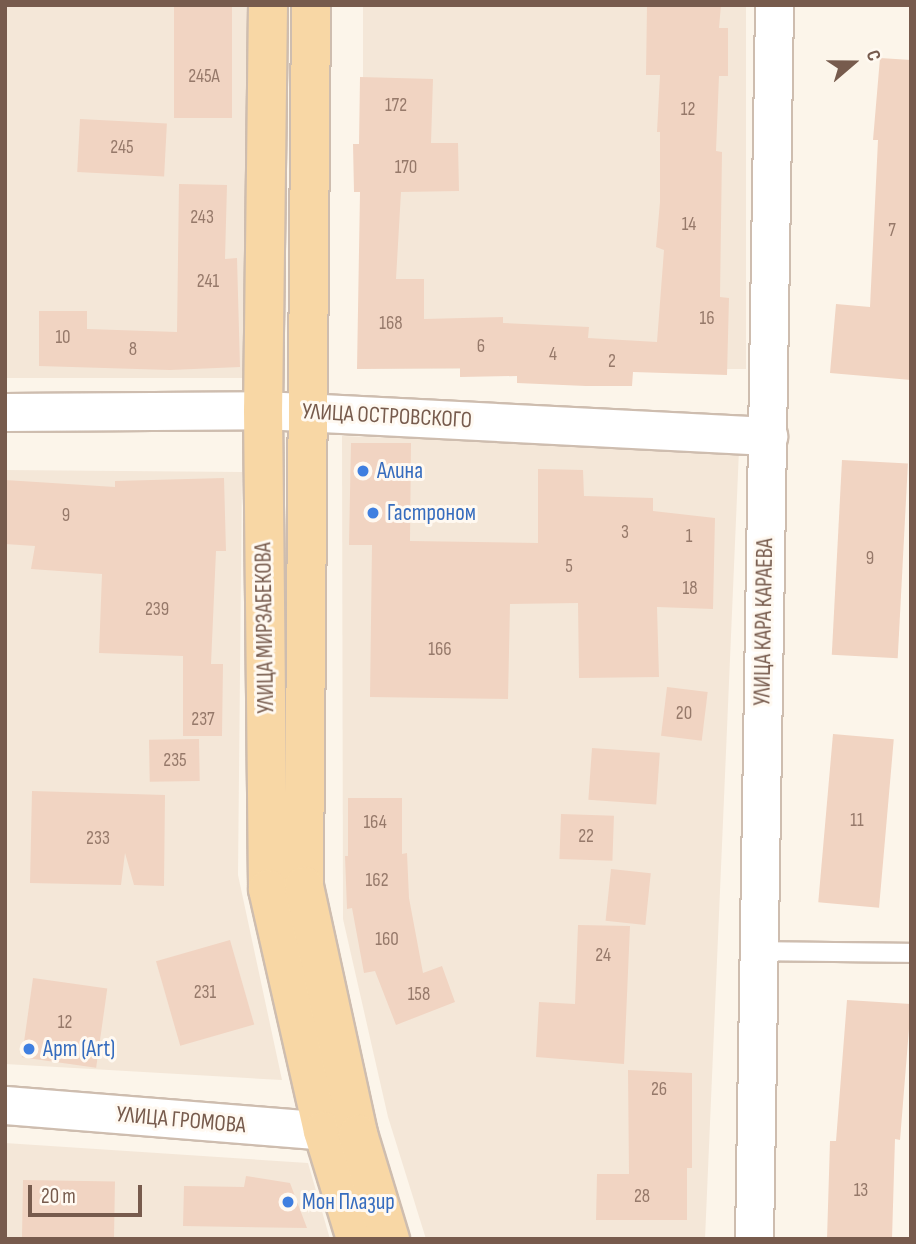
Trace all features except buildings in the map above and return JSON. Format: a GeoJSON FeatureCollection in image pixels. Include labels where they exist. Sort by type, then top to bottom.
{"type":"FeatureCollection","features":[{"type":"Feature","properties":{"kind":"main road","name":"УЛИЦА МИРЗАБЕКОВА"},"geometry":{"type":"LineString","coordinates":[[268,5],[263,410],[268,889],[340,1133],[390,1239]]}},
{"type":"Feature","properties":{"kind":"main road","name":"УЛИЦА МИРЗАБЕКОВА"},"geometry":{"type":"LineString","coordinates":[[312,5],[306,411],[304,887],[356,1239]]}},
{"type":"Feature","properties":{"kind":"street","name":"УЛИЦА КАРА КАРАЕВА"},"geometry":{"type":"LineString","coordinates":[[754,1239],[774,5]]}},
{"type":"Feature","properties":{"kind":"street","name":"УЛИЦА ОСТРОВСКОГО"},"geometry":{"type":"LineString","coordinates":[[5,412],[306,411],[768,436]]}},
{"type":"Feature","properties":{"kind":"street","name":"УЛИЦА ГРОМОВА"},"geometry":{"type":"LineString","coordinates":[[5,1105],[340,1133]]}},
{"type":"Feature","properties":{"kind":"lane"},"geometry":{"type":"LineString","coordinates":[[757,951],[911,953]]}},
{"type":"Feature","properties":{"kind":"shaded area"},"geometry":{"type":"Polygon","coordinates":[[[5,5],[250,5],[250,378],[5,378],[5,5]]]}},
{"type":"Feature","properties":{"kind":"shaded area"},"geometry":{"type":"Polygon","coordinates":[[[363,5],[746,5],[746,369],[363,369],[363,5]]]}},
{"type":"Feature","properties":{"kind":"shaded area"},"geometry":{"type":"Polygon","coordinates":[[[342,436],[739,450],[705,1239],[426,1239],[388,1117],[343,919],[342,436]]]}},
{"type":"Feature","properties":{"kind":"shaded area"},"geometry":{"type":"Polygon","coordinates":[[[5,470],[242,472],[238,875],[282,1080],[5,1064],[5,470]]]}},
{"type":"Feature","properties":{"kind":"shaded area"},"geometry":{"type":"Polygon","coordinates":[[[5,1143],[308,1163],[330,1239],[5,1239],[5,1143]]]}},
{"type":"Feature","properties":{"kind":"place","name":"Алина"},"geometry":{"type":"Point","coordinates":[363,471]}},
{"type":"Feature","properties":{"kind":"place","name":"Гастроном"},"geometry":{"type":"Point","coordinates":[373,513]}},
{"type":"Feature","properties":{"kind":"place","name":"Арт (Art)"},"geometry":{"type":"Point","coordinates":[29,1049]}},
{"type":"Feature","properties":{"kind":"place","name":"Мон Плазир"},"geometry":{"type":"Point","coordinates":[288,1202]}}]}
